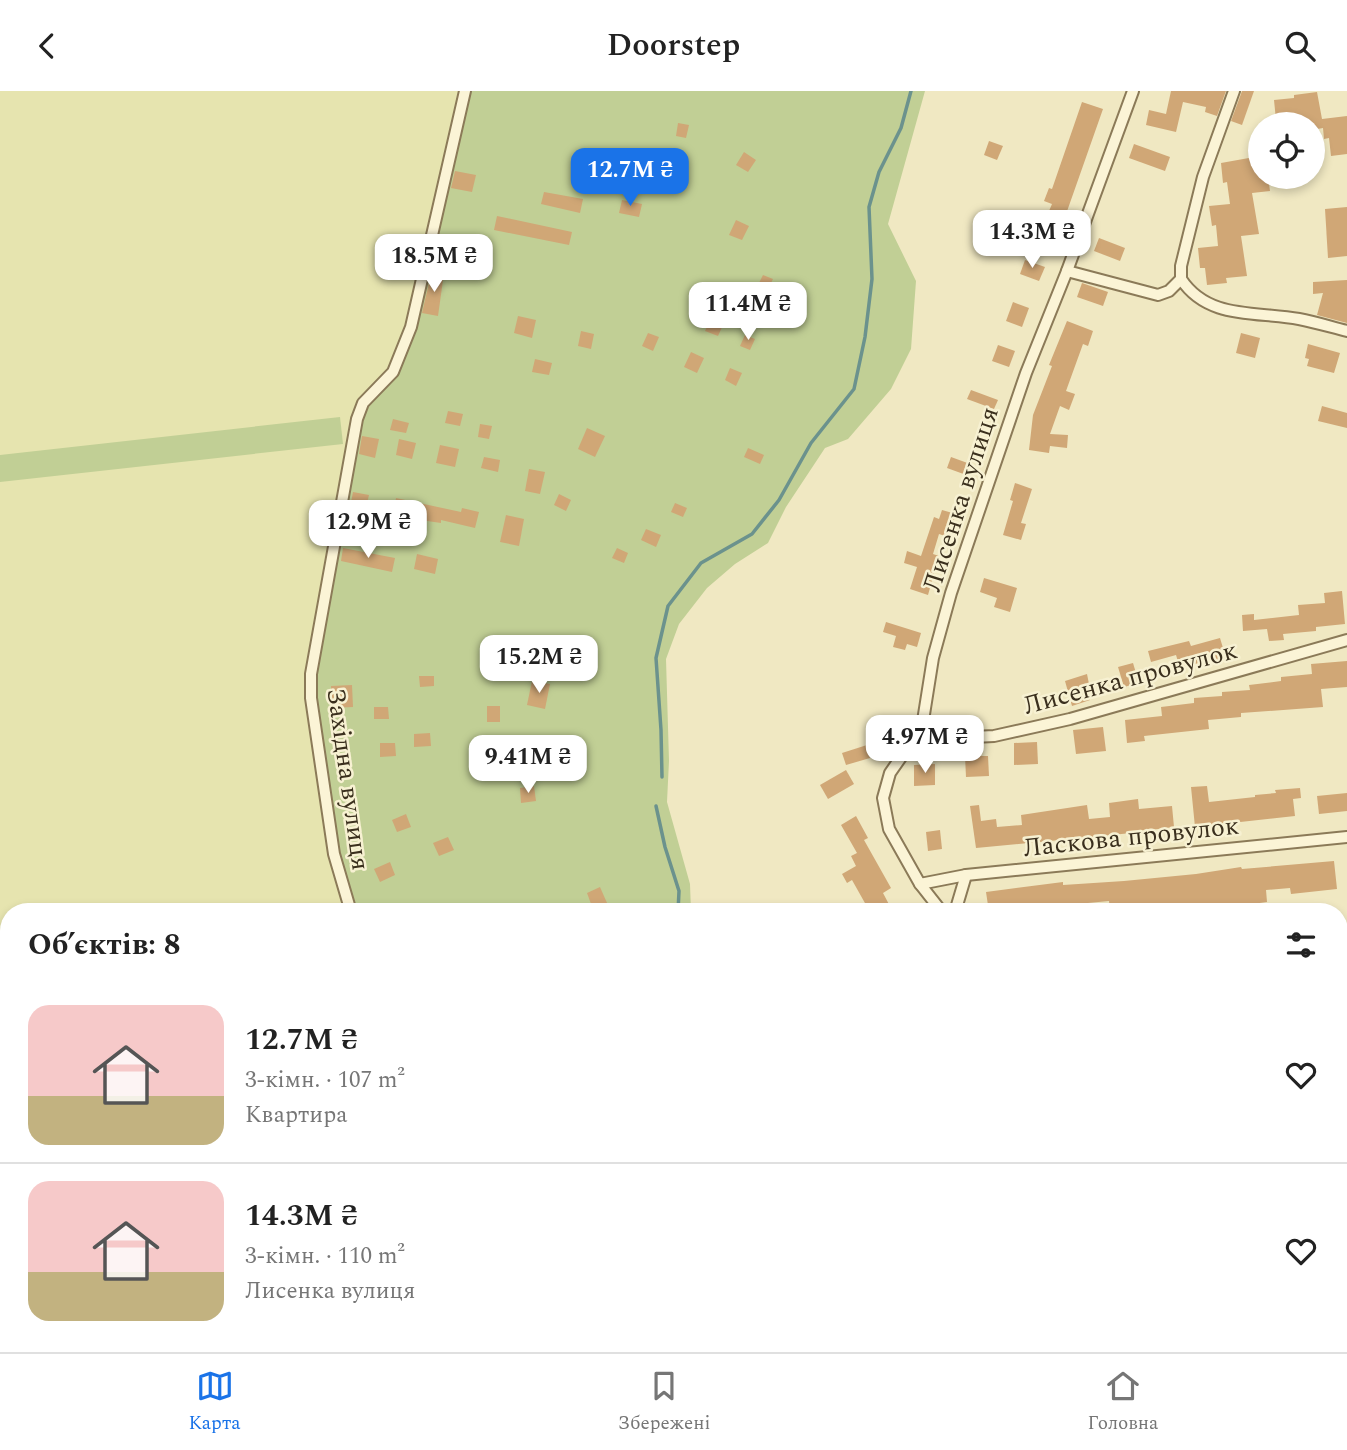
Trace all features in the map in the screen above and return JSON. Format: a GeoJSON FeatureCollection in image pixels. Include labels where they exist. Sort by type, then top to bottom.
{"type":"FeatureCollection","features":[{"type":"Feature","properties":{"kind":"street","name":"Західна вулиця"},"geometry":{"type":"LineString","coordinates":[[348,903],[334,855],[311,698],[312,674],[357,419],[363,403],[393,372],[411,327],[465,91]]}},
{"type":"Feature","properties":{"kind":"street","name":"Лисенка вулиця"},"geometry":{"type":"LineString","coordinates":[[935,903],[920,884],[889,829],[883,798],[890,772],[922,727],[933,658],[951,593],[1026,373],[1067,271],[1133,91]]}},
{"type":"Feature","properties":{"kind":"street"},"geometry":{"type":"LineString","coordinates":[[1234,91],[1203,177],[1181,266],[1181,279],[1189,291],[1202,302],[1219,309],[1300,319],[1347,331]]}},
{"type":"Feature","properties":{"kind":"street"},"geometry":{"type":"LineString","coordinates":[[1067,271],[1158,295],[1169,291],[1181,279]]}},
{"type":"Feature","properties":{"kind":"street","name":"Лисенка провулок"},"geometry":{"type":"LineString","coordinates":[[922,727],[973,737],[993,736],[1069,719],[1347,640]]}},
{"type":"Feature","properties":{"kind":"street","name":"Ласкова провулок"},"geometry":{"type":"LineString","coordinates":[[920,884],[966,875],[1347,837]]}},
{"type":"Feature","properties":{"kind":"street"},"geometry":{"type":"LineString","coordinates":[[958,903],[966,875]]}},
{"type":"Feature","properties":{"kind":"shaded area"},"geometry":{"type":"Polygon","coordinates":[[[0,91],[460,91],[407,324],[390,368],[361,397],[353,415],[307,674],[329,853],[344,903],[0,903],[0,91]]]}},
{"type":"Feature","properties":{"kind":"green space"},"geometry":{"type":"Polygon","coordinates":[[[470,91],[925,91],[888,224],[916,281],[911,349],[891,389],[848,439],[825,448],[786,507],[768,543],[735,564],[707,588],[679,624],[666,659],[669,761],[667,802],[690,884],[691,903],[353,903],[338,855],[316,699],[316,676],[361,421],[367,405],[397,375],[417,329],[470,91]]]}},
{"type":"Feature","properties":{"kind":"green space"},"geometry":{"type":"Polygon","coordinates":[[[340,417],[343,444],[0,482],[0,455],[340,417]]]}},
{"type":"Feature","properties":{"kind":"building"},"geometry":{"type":"Polygon","coordinates":[[[1171,91],[1226,91],[1217,116],[1205,112],[1206,107],[1183,102],[1176,132],[1146,125],[1149,110],[1166,114],[1171,91]]]}},
{"type":"Feature","properties":{"kind":"building"},"geometry":{"type":"Polygon","coordinates":[[[1242,91],[1254,91],[1242,125],[1231,121],[1242,91]]]}},
{"type":"Feature","properties":{"kind":"building"},"geometry":{"type":"Polygon","coordinates":[[[1317,92],[1321,112],[1275,112],[1274,100],[1294,98],[1294,95],[1317,92]]]}},
{"type":"Feature","properties":{"kind":"building"},"geometry":{"type":"Polygon","coordinates":[[[1082,102],[1103,109],[1065,217],[1049,211],[1052,204],[1044,201],[1049,188],[1052,189],[1082,102]]]}},
{"type":"Feature","properties":{"kind":"building"},"geometry":{"type":"Polygon","coordinates":[[[1347,116],[1347,154],[1331,156],[1329,138],[1325,139],[1325,119],[1347,116]]]}},
{"type":"Feature","properties":{"kind":"building"},"geometry":{"type":"Polygon","coordinates":[[[678,123],[689,125],[686,138],[676,136],[678,123]]]}},
{"type":"Feature","properties":{"kind":"building"},"geometry":{"type":"Polygon","coordinates":[[[989,141],[1003,146],[997,160],[984,155],[989,141]]]}},
{"type":"Feature","properties":{"kind":"building"},"geometry":{"type":"Polygon","coordinates":[[[1134,144],[1170,157],[1165,171],[1129,158],[1134,144]]]}},
{"type":"Feature","properties":{"kind":"building"},"geometry":{"type":"Polygon","coordinates":[[[744,152],[756,160],[748,172],[736,165],[744,152]]]}},
{"type":"Feature","properties":{"kind":"building"},"geometry":{"type":"Polygon","coordinates":[[[1248,158],[1248,189],[1270,191],[1252,193],[1259,234],[1241,236],[1247,276],[1226,278],[1227,283],[1207,285],[1205,268],[1200,268],[1198,248],[1218,246],[1216,225],[1212,226],[1209,206],[1230,204],[1227,182],[1223,183],[1221,163],[1248,158]]]}},
{"type":"Feature","properties":{"kind":"building"},"geometry":{"type":"Polygon","coordinates":[[[455,171],[476,175],[472,192],[451,188],[455,171]]]}},
{"type":"Feature","properties":{"kind":"building"},"geometry":{"type":"Polygon","coordinates":[[[544,192],[583,199],[580,213],[541,204],[544,192]]]}},
{"type":"Feature","properties":{"kind":"building"},"geometry":{"type":"Polygon","coordinates":[[[622,200],[642,204],[639,217],[619,213],[622,200]]]}},
{"type":"Feature","properties":{"kind":"building"},"geometry":{"type":"Polygon","coordinates":[[[1347,207],[1347,256],[1328,258],[1325,209],[1347,207]]]}},
{"type":"Feature","properties":{"kind":"building"},"geometry":{"type":"Polygon","coordinates":[[[497,216],[572,232],[569,245],[494,230],[497,216]]]}},
{"type":"Feature","properties":{"kind":"building"},"geometry":{"type":"Polygon","coordinates":[[[1015,217],[1028,222],[1022,238],[1009,233],[1015,217]]]}},
{"type":"Feature","properties":{"kind":"building"},"geometry":{"type":"Polygon","coordinates":[[[736,220],[749,226],[742,240],[729,235],[736,220]]]}},
{"type":"Feature","properties":{"kind":"building"},"geometry":{"type":"Polygon","coordinates":[[[1099,238],[1125,248],[1120,261],[1094,251],[1099,238]]]}},
{"type":"Feature","properties":{"kind":"building"},"geometry":{"type":"Polygon","coordinates":[[[1025,260],[1045,267],[1039,281],[1020,274],[1025,260]]]}},
{"type":"Feature","properties":{"kind":"building"},"geometry":{"type":"Polygon","coordinates":[[[432,270],[444,273],[438,316],[422,313],[432,270]]]}},
{"type":"Feature","properties":{"kind":"building"},"geometry":{"type":"Polygon","coordinates":[[[763,275],[773,279],[767,291],[757,287],[763,275]]]}},
{"type":"Feature","properties":{"kind":"building"},"geometry":{"type":"Polygon","coordinates":[[[1347,280],[1347,323],[1317,315],[1323,293],[1313,294],[1313,282],[1347,280]]]}},
{"type":"Feature","properties":{"kind":"building"},"geometry":{"type":"Polygon","coordinates":[[[1082,283],[1108,292],[1103,306],[1077,297],[1082,283]]]}},
{"type":"Feature","properties":{"kind":"building"},"geometry":{"type":"Polygon","coordinates":[[[1013,302],[1029,308],[1022,327],[1006,321],[1013,302]]]}},
{"type":"Feature","properties":{"kind":"building"},"geometry":{"type":"Polygon","coordinates":[[[518,316],[536,320],[532,338],[514,333],[518,316]]]}},
{"type":"Feature","properties":{"kind":"building"},"geometry":{"type":"Polygon","coordinates":[[[710,320],[723,325],[718,336],[705,331],[710,320]]]}},
{"type":"Feature","properties":{"kind":"building"},"geometry":{"type":"Polygon","coordinates":[[[1067,321],[1093,331],[1088,346],[1083,344],[1066,391],[1075,394],[1069,410],[1060,406],[1050,434],[1068,435],[1067,448],[1050,446],[1049,453],[1029,450],[1033,415],[1067,321]]]}},
{"type":"Feature","properties":{"kind":"building"},"geometry":{"type":"Polygon","coordinates":[[[581,331],[594,334],[591,349],[578,346],[581,331]]]}},
{"type":"Feature","properties":{"kind":"building"},"geometry":{"type":"Polygon","coordinates":[[[648,333],[659,337],[653,351],[642,346],[648,333]]]}},
{"type":"Feature","properties":{"kind":"building"},"geometry":{"type":"Polygon","coordinates":[[[1241,333],[1260,338],[1255,358],[1236,353],[1241,333]]]}},
{"type":"Feature","properties":{"kind":"building"},"geometry":{"type":"Polygon","coordinates":[[[745,335],[755,339],[750,350],[740,346],[745,335]]]}},
{"type":"Feature","properties":{"kind":"building"},"geometry":{"type":"Polygon","coordinates":[[[1308,344],[1340,353],[1334,373],[1307,366],[1309,359],[1305,358],[1308,344]]]}},
{"type":"Feature","properties":{"kind":"building"},"geometry":{"type":"Polygon","coordinates":[[[998,345],[1015,351],[1009,367],[992,361],[998,345]]]}},
{"type":"Feature","properties":{"kind":"building"},"geometry":{"type":"Polygon","coordinates":[[[691,352],[704,358],[697,373],[684,367],[691,352]]]}},
{"type":"Feature","properties":{"kind":"building"},"geometry":{"type":"Polygon","coordinates":[[[535,359],[552,363],[549,375],[532,372],[535,359]]]}},
{"type":"Feature","properties":{"kind":"building"},"geometry":{"type":"Polygon","coordinates":[[[730,368],[742,373],[736,386],[725,380],[730,368]]]}},
{"type":"Feature","properties":{"kind":"building"},"geometry":{"type":"Polygon","coordinates":[[[971,390],[998,400],[994,409],[967,399],[971,390]]]}},
{"type":"Feature","properties":{"kind":"building"},"geometry":{"type":"Polygon","coordinates":[[[1322,406],[1347,413],[1347,428],[1318,421],[1322,406]]]}},
{"type":"Feature","properties":{"kind":"building"},"geometry":{"type":"Polygon","coordinates":[[[448,411],[463,414],[460,426],[445,423],[448,411]]]}},
{"type":"Feature","properties":{"kind":"building"},"geometry":{"type":"Polygon","coordinates":[[[393,419],[409,423],[406,433],[390,430],[393,419]]]}},
{"type":"Feature","properties":{"kind":"building"},"geometry":{"type":"Polygon","coordinates":[[[480,424],[492,426],[489,439],[478,437],[480,424]]]}},
{"type":"Feature","properties":{"kind":"building"},"geometry":{"type":"Polygon","coordinates":[[[587,428],[605,436],[595,457],[578,449],[587,428]]]}},
{"type":"Feature","properties":{"kind":"building"},"geometry":{"type":"Polygon","coordinates":[[[362,436],[379,439],[375,458],[359,454],[362,436]]]}},
{"type":"Feature","properties":{"kind":"building"},"geometry":{"type":"Polygon","coordinates":[[[399,439],[416,443],[412,459],[396,455],[399,439]]]}},
{"type":"Feature","properties":{"kind":"building"},"geometry":{"type":"Polygon","coordinates":[[[440,445],[459,449],[455,467],[436,463],[440,445]]]}},
{"type":"Feature","properties":{"kind":"building"},"geometry":{"type":"Polygon","coordinates":[[[748,448],[764,455],[760,464],[744,457],[748,448]]]}},
{"type":"Feature","properties":{"kind":"building"},"geometry":{"type":"Polygon","coordinates":[[[484,457],[500,460],[498,472],[481,468],[484,457]]]}},
{"type":"Feature","properties":{"kind":"building"},"geometry":{"type":"Polygon","coordinates":[[[951,457],[973,465],[969,476],[947,468],[951,457]]]}},
{"type":"Feature","properties":{"kind":"building"},"geometry":{"type":"Polygon","coordinates":[[[529,469],[545,472],[540,494],[525,491],[529,469]]]}},
{"type":"Feature","properties":{"kind":"building"},"geometry":{"type":"Polygon","coordinates":[[[1015,483],[1032,489],[1021,523],[1026,524],[1021,540],[1003,535],[1015,483]]]}},
{"type":"Feature","properties":{"kind":"building"},"geometry":{"type":"Polygon","coordinates":[[[353,492],[369,495],[364,516],[349,513],[353,492]]]}},
{"type":"Feature","properties":{"kind":"building"},"geometry":{"type":"Polygon","coordinates":[[[559,494],[571,500],[566,511],[554,505],[559,494]]]}},
{"type":"Feature","properties":{"kind":"building"},"geometry":{"type":"Polygon","coordinates":[[[396,498],[461,512],[462,508],[479,512],[475,528],[441,520],[441,523],[393,516],[396,498]]]}},
{"type":"Feature","properties":{"kind":"building"},"geometry":{"type":"Polygon","coordinates":[[[675,503],[687,508],[683,517],[671,512],[675,503]]]}},
{"type":"Feature","properties":{"kind":"building"},"geometry":{"type":"Polygon","coordinates":[[[942,510],[956,514],[948,537],[939,534],[933,554],[939,556],[928,595],[910,589],[917,567],[904,563],[907,551],[921,556],[934,517],[939,519],[942,510]]]}},
{"type":"Feature","properties":{"kind":"building"},"geometry":{"type":"Polygon","coordinates":[[[506,515],[524,519],[519,546],[500,542],[506,515]]]}},
{"type":"Feature","properties":{"kind":"building"},"geometry":{"type":"Polygon","coordinates":[[[646,529],[661,535],[656,547],[641,540],[646,529]]]}},
{"type":"Feature","properties":{"kind":"building"},"geometry":{"type":"Polygon","coordinates":[[[343,548],[395,558],[392,572],[341,561],[343,548]]]}},
{"type":"Feature","properties":{"kind":"building"},"geometry":{"type":"Polygon","coordinates":[[[617,548],[628,553],[624,563],[612,558],[617,548]]]}},
{"type":"Feature","properties":{"kind":"building"},"geometry":{"type":"Polygon","coordinates":[[[417,554],[438,559],[435,574],[414,569],[417,554]]]}},
{"type":"Feature","properties":{"kind":"building"},"geometry":{"type":"Polygon","coordinates":[[[984,578],[1017,588],[1010,612],[994,607],[997,598],[980,592],[984,578]]]}},
{"type":"Feature","properties":{"kind":"building"},"geometry":{"type":"Polygon","coordinates":[[[1342,591],[1345,624],[1316,627],[1316,631],[1283,634],[1284,640],[1269,641],[1267,629],[1243,631],[1242,615],[1254,614],[1254,620],[1299,615],[1298,605],[1325,603],[1324,593],[1342,591]]]}},
{"type":"Feature","properties":{"kind":"building"},"geometry":{"type":"Polygon","coordinates":[[[886,622],[921,633],[917,647],[907,644],[905,650],[893,647],[896,636],[883,632],[886,622]]]}},
{"type":"Feature","properties":{"kind":"building"},"geometry":{"type":"Polygon","coordinates":[[[1220,638],[1226,658],[1180,668],[1176,655],[1151,662],[1148,651],[1189,641],[1191,646],[1220,638]]]}},
{"type":"Feature","properties":{"kind":"building"},"geometry":{"type":"Polygon","coordinates":[[[1347,661],[1347,687],[1321,689],[1323,707],[1241,713],[1241,717],[1208,720],[1209,729],[1144,736],[1145,741],[1127,743],[1125,720],[1162,716],[1161,707],[1194,703],[1194,698],[1222,696],[1222,692],[1250,690],[1249,685],[1281,681],[1281,677],[1312,674],[1311,664],[1347,661]]]}},
{"type":"Feature","properties":{"kind":"building"},"geometry":{"type":"Polygon","coordinates":[[[1133,663],[1139,683],[1124,687],[1118,667],[1133,663]]]}},
{"type":"Feature","properties":{"kind":"building"},"geometry":{"type":"Polygon","coordinates":[[[1087,674],[1089,684],[1086,685],[1090,700],[1072,706],[1065,681],[1087,674]]]}},
{"type":"Feature","properties":{"kind":"building"},"geometry":{"type":"Polygon","coordinates":[[[419,676],[434,676],[434,686],[420,687],[419,676]]]}},
{"type":"Feature","properties":{"kind":"building"},"geometry":{"type":"Polygon","coordinates":[[[532,681],[550,684],[545,709],[527,705],[532,681]]]}},
{"type":"Feature","properties":{"kind":"building"},"geometry":{"type":"Polygon","coordinates":[[[352,685],[353,707],[332,708],[331,686],[352,685]]]}},
{"type":"Feature","properties":{"kind":"building"},"geometry":{"type":"Polygon","coordinates":[[[487,706],[500,706],[500,722],[487,722],[487,706]]]}},
{"type":"Feature","properties":{"kind":"building"},"geometry":{"type":"Polygon","coordinates":[[[374,707],[388,707],[389,719],[374,719],[374,707]]]}},
{"type":"Feature","properties":{"kind":"building"},"geometry":{"type":"Polygon","coordinates":[[[1103,727],[1106,751],[1076,754],[1073,730],[1103,727]]]}},
{"type":"Feature","properties":{"kind":"building"},"geometry":{"type":"Polygon","coordinates":[[[430,733],[431,746],[414,747],[414,734],[430,733]]]}},
{"type":"Feature","properties":{"kind":"building"},"geometry":{"type":"Polygon","coordinates":[[[1037,742],[1038,764],[1014,765],[1014,743],[1037,742]]]}},
{"type":"Feature","properties":{"kind":"building"},"geometry":{"type":"Polygon","coordinates":[[[380,743],[395,743],[396,756],[380,757],[380,743]]]}},
{"type":"Feature","properties":{"kind":"building"},"geometry":{"type":"Polygon","coordinates":[[[867,745],[870,758],[846,765],[842,753],[867,745]]]}},
{"type":"Feature","properties":{"kind":"building"},"geometry":{"type":"Polygon","coordinates":[[[965,756],[988,756],[989,776],[966,777],[965,756]]]}},
{"type":"Feature","properties":{"kind":"building"},"geometry":{"type":"Polygon","coordinates":[[[935,764],[935,785],[914,786],[914,765],[935,764]]]}},
{"type":"Feature","properties":{"kind":"building"},"geometry":{"type":"Polygon","coordinates":[[[846,770],[854,784],[828,799],[820,785],[846,770]]]}},
{"type":"Feature","properties":{"kind":"building"},"geometry":{"type":"Polygon","coordinates":[[[534,786],[536,801],[521,803],[520,788],[534,786]]]}},
{"type":"Feature","properties":{"kind":"building"},"geometry":{"type":"Polygon","coordinates":[[[1207,786],[1209,802],[1300,788],[1301,798],[1293,799],[1295,816],[1195,827],[1191,787],[1207,786]]]}},
{"type":"Feature","properties":{"kind":"building"},"geometry":{"type":"Polygon","coordinates":[[[1347,793],[1347,811],[1319,814],[1317,796],[1347,793]]]}},
{"type":"Feature","properties":{"kind":"building"},"geometry":{"type":"Polygon","coordinates":[[[1138,799],[1139,809],[1172,806],[1174,827],[976,848],[970,806],[979,805],[981,821],[996,819],[997,827],[1022,825],[1021,815],[1087,805],[1089,819],[1110,817],[1109,803],[1138,799]]]}},
{"type":"Feature","properties":{"kind":"building"},"geometry":{"type":"Polygon","coordinates":[[[406,814],[411,827],[397,832],[392,820],[406,814]]]}},
{"type":"Feature","properties":{"kind":"building"},"geometry":{"type":"Polygon","coordinates":[[[856,816],[868,838],[864,840],[891,888],[883,893],[888,903],[865,903],[852,880],[847,883],[842,874],[856,866],[851,856],[857,853],[841,825],[856,816]]]}},
{"type":"Feature","properties":{"kind":"building"},"geometry":{"type":"Polygon","coordinates":[[[940,830],[942,849],[928,851],[926,832],[940,830]]]}},
{"type":"Feature","properties":{"kind":"building"},"geometry":{"type":"Polygon","coordinates":[[[448,837],[454,850],[439,856],[433,843],[448,837]]]}},
{"type":"Feature","properties":{"kind":"building"},"geometry":{"type":"Polygon","coordinates":[[[1334,861],[1337,889],[1291,894],[1290,888],[1266,890],[1267,902],[1260,903],[988,903],[986,892],[1063,882],[1063,885],[1124,881],[1334,861]]]}},
{"type":"Feature","properties":{"kind":"building"},"geometry":{"type":"Polygon","coordinates":[[[390,862],[395,875],[380,882],[374,869],[390,862]]]}},
{"type":"Feature","properties":{"kind":"building"},"geometry":{"type":"Polygon","coordinates":[[[600,887],[607,903],[591,903],[587,893],[600,887]]]}},
{"type":"Feature","properties":{"kind":"waterway"},"geometry":{"type":"LineString","coordinates":[[662,777],[656,658],[668,606],[701,563],[752,534],[779,500],[811,443],[854,389],[865,337],[872,279],[869,207],[879,172],[901,128],[911,91]]}},
{"type":"Feature","properties":{"kind":"waterway"},"geometry":{"type":"LineString","coordinates":[[656,806],[679,891],[678,903]]}}]}
